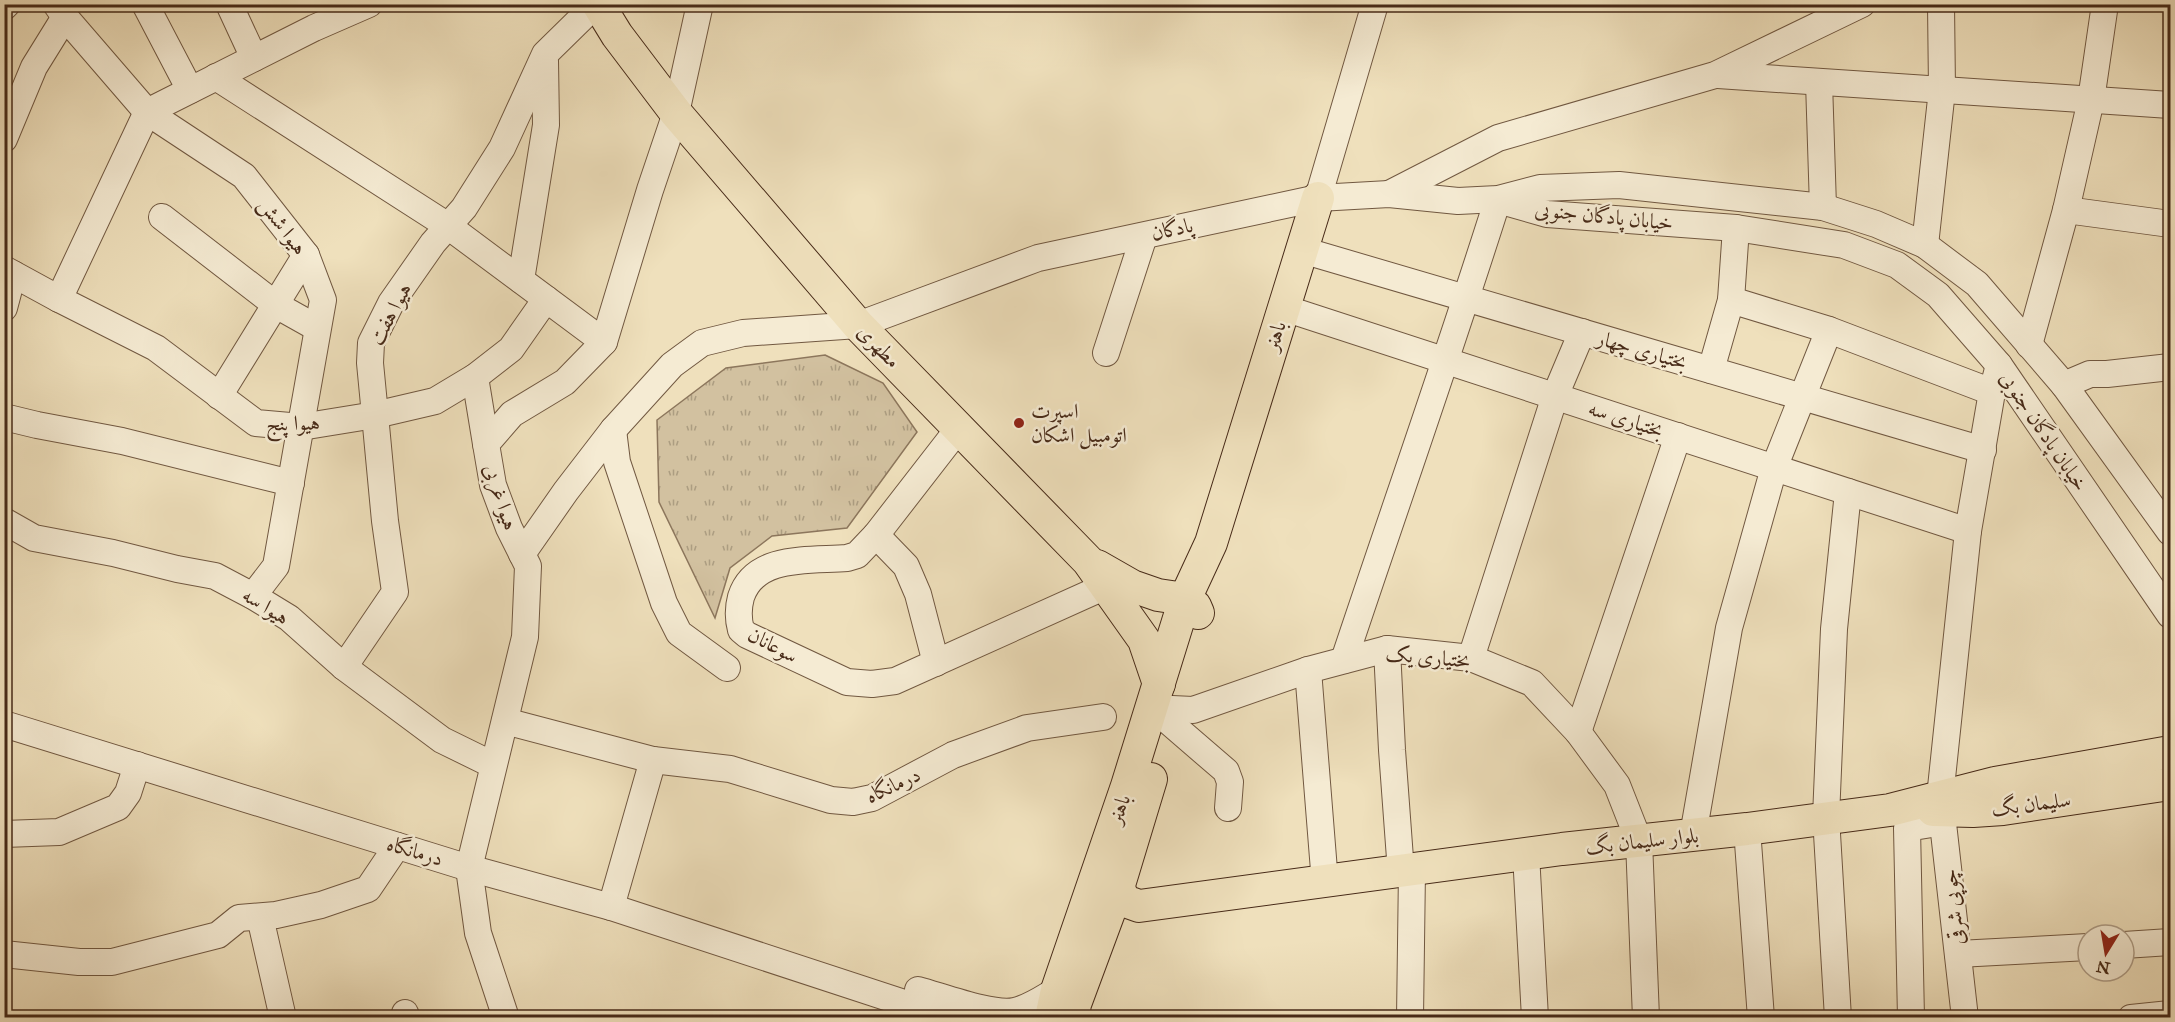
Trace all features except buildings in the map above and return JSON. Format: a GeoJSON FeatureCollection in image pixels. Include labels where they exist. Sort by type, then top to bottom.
{"type":"FeatureCollection","features":[{"type":"Feature","properties":{"kind":"main road","name":"مطهری"},"geometry":{"type":"LineString","coordinates":[[597,4],[617,35],[676,112],[858,325],[1097,573],[1144,640],[1166,705]]}},
{"type":"Feature","properties":{"kind":"main road","name":"باهنر"},"geometry":{"type":"LineString","coordinates":[[1073,1017],[1075,1004],[1118,888],[1192,608],[1318,198]]}},
{"type":"Feature","properties":{"kind":"main road"},"geometry":{"type":"LineString","coordinates":[[1097,573],[1192,608]]}},
{"type":"Feature","properties":{"kind":"main road","name":"باهنر"},"geometry":{"type":"LineString","coordinates":[[1054,1004],[1127,786],[1166,705]]}},
{"type":"Feature","properties":{"kind":"main road"},"geometry":{"type":"LineString","coordinates":[[2133,759],[2167,733],[2170,727]]}},
{"type":"Feature","properties":{"kind":"main road","name":"بلوار سلیمان بگ"},"geometry":{"type":"LineString","coordinates":[[1118,888],[1125,901],[1139,906],[1325,883],[1526,854],[1747,829],[1826,817],[1890,810],[1942,810],[1995,783],[2170,752]]}},
{"type":"Feature","properties":{"kind":"main road","name":"سلیمان بگ"},"geometry":{"type":"LineString","coordinates":[[1942,810],[2003,809],[2170,784]]}},
{"type":"Feature","properties":{"kind":"street"},"geometry":{"type":"LineString","coordinates":[[145,4],[190,90]]}},
{"type":"Feature","properties":{"kind":"street"},"geometry":{"type":"LineString","coordinates":[[229,4],[254,58]]}},
{"type":"Feature","properties":{"kind":"street"},"geometry":{"type":"LineString","coordinates":[[58,299],[147,112],[254,58],[339,10],[369,4]]}},
{"type":"Feature","properties":{"kind":"street","name":"هیوا هفت"},"geometry":{"type":"LineString","coordinates":[[344,667],[395,592],[385,521],[370,363],[371,344],[391,303],[433,243],[464,208],[502,148],[545,54],[597,4]]}},
{"type":"Feature","properties":{"kind":"street","name":"هیوا غربی"},"geometry":{"type":"LineString","coordinates":[[469,868],[525,637],[528,566],[509,528],[493,485],[486,444],[512,414],[565,382],[604,342],[676,112],[700,4]]}},
{"type":"Feature","properties":{"kind":"street"},"geometry":{"type":"LineString","coordinates":[[1318,198],[1375,4]]}},
{"type":"Feature","properties":{"kind":"street"},"geometry":{"type":"LineString","coordinates":[[1389,194],[1498,138],[1715,75],[1863,4]]}},
{"type":"Feature","properties":{"kind":"street"},"geometry":{"type":"LineString","coordinates":[[1925,245],[1942,90],[1941,4]]}},
{"type":"Feature","properties":{"kind":"street"},"geometry":{"type":"LineString","coordinates":[[2030,345],[2066,210],[2091,99],[2105,4]]}},
{"type":"Feature","properties":{"kind":"street"},"geometry":{"type":"LineString","coordinates":[[4,139],[60,11]]}},
{"type":"Feature","properties":{"kind":"street","name":"هیوا شش"},"geometry":{"type":"LineString","coordinates":[[60,11],[147,112],[244,176],[306,255],[323,300],[276,566],[253,596]]}},
{"type":"Feature","properties":{"kind":"street"},"geometry":{"type":"LineString","coordinates":[[521,280],[546,125],[545,54]]}},
{"type":"Feature","properties":{"kind":"street"},"geometry":{"type":"LineString","coordinates":[[1715,75],[2170,105]]}},
{"type":"Feature","properties":{"kind":"street"},"geometry":{"type":"LineString","coordinates":[[216,77],[448,226],[604,342]]}},
{"type":"Feature","properties":{"kind":"street"},"geometry":{"type":"LineString","coordinates":[[1819,82],[1823,207]]}},
{"type":"Feature","properties":{"kind":"street","name":"خیابان پادگان جنوبی"},"geometry":{"type":"LineString","coordinates":[[1498,200],[1540,188],[1619,185],[1823,207],[1876,224],[1925,245],[1977,284],[2030,345],[2064,385],[2170,532]]}},
{"type":"Feature","properties":{"kind":"street","name":"پادگان"},"geometry":{"type":"LineString","coordinates":[[522,554],[566,491],[613,430],[672,365],[702,343],[743,333],[858,325],[1038,258],[1318,198],[1389,194],[1458,201],[1498,200]]}},
{"type":"Feature","properties":{"kind":"street"},"geometry":{"type":"LineString","coordinates":[[1344,660],[1498,200]]}},
{"type":"Feature","properties":{"kind":"street","name":"خیابان پادگان جنوبی"},"geometry":{"type":"LineString","coordinates":[[1498,200],[1547,214],[1736,228],[1844,245],[1898,265],[1938,295],[1999,365],[2170,615]]}},
{"type":"Feature","properties":{"kind":"street"},"geometry":{"type":"LineString","coordinates":[[2066,210],[2170,224]]}},
{"type":"Feature","properties":{"kind":"street"},"geometry":{"type":"LineString","coordinates":[[162,217],[276,305],[317,328]]}},
{"type":"Feature","properties":{"kind":"street"},"geometry":{"type":"LineString","coordinates":[[1711,370],[1731,300],[1736,228]]}},
{"type":"Feature","properties":{"kind":"street"},"geometry":{"type":"LineString","coordinates":[[1106,353],[1144,236]]}},
{"type":"Feature","properties":{"kind":"street","name":"بختیاری چهار"},"geometry":{"type":"LineString","coordinates":[[1302,250],[1983,450]]}},
{"type":"Feature","properties":{"kind":"street"},"geometry":{"type":"LineString","coordinates":[[219,396],[306,255]]}},
{"type":"Feature","properties":{"kind":"street"},"geometry":{"type":"LineString","coordinates":[[4,308],[9,272]]}},
{"type":"Feature","properties":{"kind":"street","name":"هیوا پنج"},"geometry":{"type":"LineString","coordinates":[[9,272],[156,348],[256,423],[301,427],[375,415],[435,401],[475,377],[511,349],[546,299]]}},
{"type":"Feature","properties":{"kind":"street"},"geometry":{"type":"LineString","coordinates":[[1731,300],[1829,330],[1992,392]]}},
{"type":"Feature","properties":{"kind":"street","name":"بختیاری سه"},"geometry":{"type":"LineString","coordinates":[[1284,308],[1968,531]]}},
{"type":"Feature","properties":{"kind":"street"},"geometry":{"type":"LineString","coordinates":[[1693,835],[1729,628],[1774,468],[1829,330]]}},
{"type":"Feature","properties":{"kind":"street"},"geometry":{"type":"LineString","coordinates":[[1471,658],[1555,396],[1582,332]]}},
{"type":"Feature","properties":{"kind":"street","name":"چوپی شرقی"},"geometry":{"type":"LineString","coordinates":[[1965,1017],[1942,810],[1968,531],[1992,392],[1999,365]]}},
{"type":"Feature","properties":{"kind":"street"},"geometry":{"type":"LineString","coordinates":[[2064,385],[2090,374],[2170,368]]}},
{"type":"Feature","properties":{"kind":"street"},"geometry":{"type":"LineString","coordinates":[[475,377],[486,444]]}},
{"type":"Feature","properties":{"kind":"street"},"geometry":{"type":"LineString","coordinates":[[4,417],[122,441],[291,483]]}},
{"type":"Feature","properties":{"kind":"street","name":"سوعانان"},"geometry":{"type":"LineString","coordinates":[[958,428],[876,535],[857,555],[848,558],[781,563],[757,572],[745,586],[739,605],[741,630],[747,635],[847,682],[872,684],[895,681],[936,663],[1097,573]]}},
{"type":"Feature","properties":{"kind":"street"},"geometry":{"type":"LineString","coordinates":[[613,430],[617,462],[664,603],[679,633],[728,668]]}},
{"type":"Feature","properties":{"kind":"street"},"geometry":{"type":"LineString","coordinates":[[1578,732],[1678,436]]}},
{"type":"Feature","properties":{"kind":"street"},"geometry":{"type":"LineString","coordinates":[[1838,1017],[1826,817],[1834,629],[1848,492]]}},
{"type":"Feature","properties":{"kind":"street","name":"هیوا سه"},"geometry":{"type":"LineString","coordinates":[[4,521],[34,538],[214,576],[289,618],[344,667],[442,740],[494,765]]}},
{"type":"Feature","properties":{"kind":"street"},"geometry":{"type":"LineString","coordinates":[[876,535],[906,566],[918,594],[936,663]]}},
{"type":"Feature","properties":{"kind":"street"},"geometry":{"type":"LineString","coordinates":[[1387,649],[1392,750],[1407,871],[1410,1017]]}},
{"type":"Feature","properties":{"kind":"street","name":"بختیاری یک"},"geometry":{"type":"LineString","coordinates":[[1166,705],[1193,710],[1308,670],[1387,649],[1471,658],[1532,683],[1578,732],[1617,785],[1640,841]]}},
{"type":"Feature","properties":{"kind":"street"},"geometry":{"type":"LineString","coordinates":[[1308,670],[1325,883]]}},
{"type":"Feature","properties":{"kind":"street"},"geometry":{"type":"LineString","coordinates":[[1166,705],[1226,771],[1230,782],[1228,808]]}},
{"type":"Feature","properties":{"kind":"street","name":"درمانگاه"},"geometry":{"type":"LineString","coordinates":[[505,721],[653,760],[730,769],[831,800],[853,802],[872,798],[953,755],[1027,728],[1103,717]]}},
{"type":"Feature","properties":{"kind":"street","name":"درمانگاه"},"geometry":{"type":"LineString","coordinates":[[4,724],[469,868],[611,908],[950,1017]]}},
{"type":"Feature","properties":{"kind":"street"},"geometry":{"type":"LineString","coordinates":[[611,908],[653,760]]}},
{"type":"Feature","properties":{"kind":"street"},"geometry":{"type":"LineString","coordinates":[[4,834],[59,832],[118,807],[128,793],[137,765]]}},
{"type":"Feature","properties":{"kind":"street"},"geometry":{"type":"LineString","coordinates":[[1911,1017],[1907,828],[1942,810]]}},
{"type":"Feature","properties":{"kind":"street"},"geometry":{"type":"LineString","coordinates":[[1747,829],[1761,1017]]}},
{"type":"Feature","properties":{"kind":"street"},"geometry":{"type":"LineString","coordinates":[[1640,841],[1646,1017]]}},
{"type":"Feature","properties":{"kind":"street"},"geometry":{"type":"LineString","coordinates":[[4,954],[79,962],[112,962],[218,935],[240,918],[260,917],[321,905],[368,889],[397,846]]}},
{"type":"Feature","properties":{"kind":"street"},"geometry":{"type":"LineString","coordinates":[[1526,854],[1535,1017]]}},
{"type":"Feature","properties":{"kind":"street"},"geometry":{"type":"LineString","coordinates":[[469,868],[477,933],[506,1017]]}},
{"type":"Feature","properties":{"kind":"street"},"geometry":{"type":"LineString","coordinates":[[260,917],[283,1017]]}},
{"type":"Feature","properties":{"kind":"street"},"geometry":{"type":"LineString","coordinates":[[2136,944],[2170,942]]}},
{"type":"Feature","properties":{"kind":"street"},"geometry":{"type":"LineString","coordinates":[[1958,954],[2076,948]]}},
{"type":"Feature","properties":{"kind":"street","name":"درمانگاه"},"geometry":{"type":"LineString","coordinates":[[826,978],[889,982],[992,1010],[1013,1011],[1033,1005],[1054,1004]]}},
{"type":"Feature","properties":{"kind":"street"},"geometry":{"type":"LineString","coordinates":[[2131,1017],[2170,1014]]}},
{"type":"Feature","properties":{"kind":"green space"},"geometry":{"type":"Polygon","coordinates":[[[825,355],[883,383],[917,432],[847,528],[772,536],[730,568],[715,618],[659,502],[657,420],[726,368],[825,355]]]}},
{"type":"Feature","properties":{"kind":"place","name":"اسپرت اتومبیل اشکان"},"geometry":{"type":"Point","coordinates":[1019,423]}}]}
